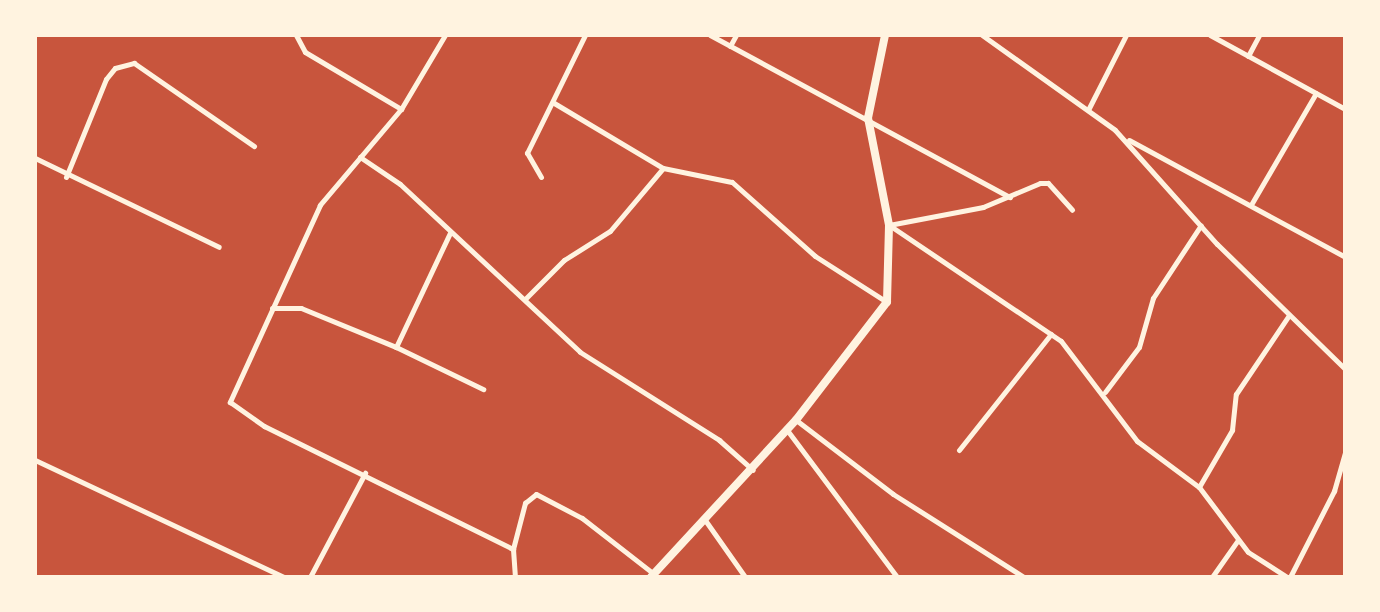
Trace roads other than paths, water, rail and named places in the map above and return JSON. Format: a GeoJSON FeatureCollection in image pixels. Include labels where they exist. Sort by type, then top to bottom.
{"type":"FeatureCollection","features":[{"type":"Feature","properties":{"kind":"main road"},"geometry":{"type":"LineString","coordinates":[[652,575],[753,470],[796,420],[887,302],[889,225],[868,118],[885,35]]}},
{"type":"Feature","properties":{"kind":"street"},"geometry":{"type":"LineString","coordinates":[[296,35],[305,52],[401,109]]}},
{"type":"Feature","properties":{"kind":"street"},"geometry":{"type":"LineString","coordinates":[[445,35],[401,109],[320,205],[271,308],[232,406],[513,549]]}},
{"type":"Feature","properties":{"kind":"street"},"geometry":{"type":"LineString","coordinates":[[541,177],[527,153],[554,103],[585,35]]}},
{"type":"Feature","properties":{"kind":"street"},"geometry":{"type":"LineString","coordinates":[[710,35],[1010,197]]}},
{"type":"Feature","properties":{"kind":"street"},"geometry":{"type":"LineString","coordinates":[[730,46],[736,35]]}},
{"type":"Feature","properties":{"kind":"street"},"geometry":{"type":"LineString","coordinates":[[982,35],[1089,108],[1125,139],[1201,225],[1345,369]]}},
{"type":"Feature","properties":{"kind":"street"},"geometry":{"type":"LineString","coordinates":[[1089,108],[1126,35]]}},
{"type":"Feature","properties":{"kind":"street"},"geometry":{"type":"LineString","coordinates":[[1210,35],[1345,110]]}},
{"type":"Feature","properties":{"kind":"street"},"geometry":{"type":"LineString","coordinates":[[1248,56],[1259,35]]}},
{"type":"Feature","properties":{"kind":"street"},"geometry":{"type":"LineString","coordinates":[[66,177],[106,79],[134,63],[254,146]]}},
{"type":"Feature","properties":{"kind":"street"},"geometry":{"type":"LineString","coordinates":[[1252,203],[1316,93]]}},
{"type":"Feature","properties":{"kind":"street"},"geometry":{"type":"LineString","coordinates":[[554,103],[663,168],[732,183],[795,241],[887,302]]}},
{"type":"Feature","properties":{"kind":"street"},"geometry":{"type":"LineString","coordinates":[[1125,139],[1252,203],[1345,257]]}},
{"type":"Feature","properties":{"kind":"street"},"geometry":{"type":"LineString","coordinates":[[360,157],[400,184],[587,357],[719,440],[753,470]]}},
{"type":"Feature","properties":{"kind":"street"},"geometry":{"type":"LineString","coordinates":[[35,158],[66,177],[219,247]]}},
{"type":"Feature","properties":{"kind":"street"},"geometry":{"type":"LineString","coordinates":[[526,298],[564,260],[610,231],[663,168]]}},
{"type":"Feature","properties":{"kind":"street"},"geometry":{"type":"LineString","coordinates":[[889,225],[1010,197],[1048,183],[1072,210]]}},
{"type":"Feature","properties":{"kind":"street"},"geometry":{"type":"LineString","coordinates":[[889,225],[1051,334],[1105,392],[1137,441],[1199,486],[1238,540],[1289,577],[1334,491],[1345,453]]}},
{"type":"Feature","properties":{"kind":"street"},"geometry":{"type":"LineString","coordinates":[[1105,392],[1139,347],[1153,298],[1201,225]]}},
{"type":"Feature","properties":{"kind":"street"},"geometry":{"type":"LineString","coordinates":[[396,347],[450,233]]}},
{"type":"Feature","properties":{"kind":"street"},"geometry":{"type":"LineString","coordinates":[[271,308],[301,308],[396,347],[482,389]]}},
{"type":"Feature","properties":{"kind":"street"},"geometry":{"type":"LineString","coordinates":[[1199,486],[1232,430],[1236,394],[1289,315]]}},
{"type":"Feature","properties":{"kind":"street"},"geometry":{"type":"LineString","coordinates":[[959,450],[1051,334]]}},
{"type":"Feature","properties":{"kind":"street"},"geometry":{"type":"LineString","coordinates":[[796,420],[893,494],[1024,577]]}},
{"type":"Feature","properties":{"kind":"street"},"geometry":{"type":"LineString","coordinates":[[787,430],[897,577]]}},
{"type":"Feature","properties":{"kind":"street"},"geometry":{"type":"LineString","coordinates":[[35,460],[284,577]]}},
{"type":"Feature","properties":{"kind":"street"},"geometry":{"type":"LineString","coordinates":[[310,577],[365,473]]}},
{"type":"Feature","properties":{"kind":"street"},"geometry":{"type":"LineString","coordinates":[[515,577],[513,549],[525,503],[536,494],[582,518],[652,575]]}},
{"type":"Feature","properties":{"kind":"street"},"geometry":{"type":"LineString","coordinates":[[705,520],[746,577]]}},
{"type":"Feature","properties":{"kind":"street"},"geometry":{"type":"LineString","coordinates":[[1212,577],[1238,540]]}}]}
